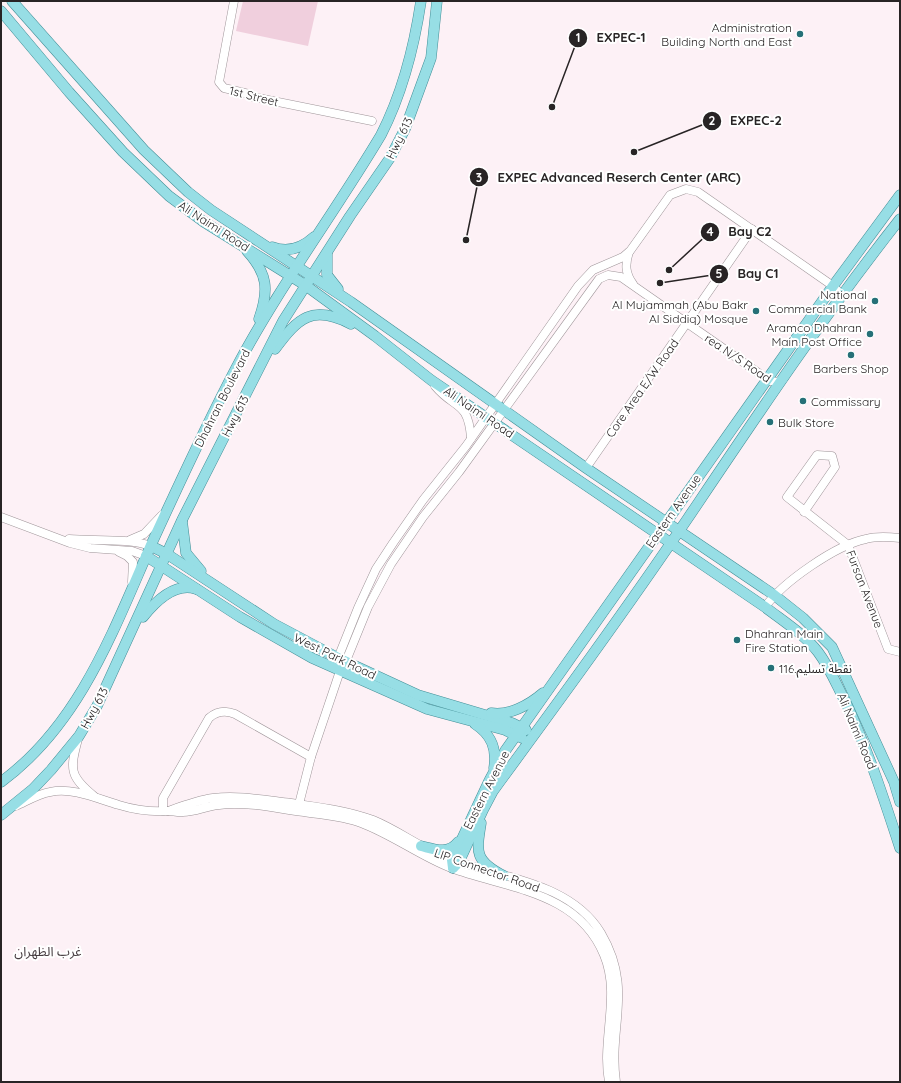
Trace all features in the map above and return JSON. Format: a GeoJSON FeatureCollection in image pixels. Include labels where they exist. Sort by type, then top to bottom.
{"type":"FeatureCollection","features":[{"type":"Feature","properties":{"kind":"main road","name":"Ali Naimi Road"},"geometry":{"type":"LineString","coordinates":[[12,1],[148,155],[188,192],[351,302],[665,523],[774,595],[803,618],[832,647],[894,782],[900,802]]}},
{"type":"Feature","properties":{"kind":"main road","name":"Dhahran Boulevard"},"geometry":{"type":"LineString","coordinates":[[1,782],[26,762],[72,708],[96,666],[210,418],[253,339],[291,276],[323,229],[381,135],[396,106],[409,64],[421,1]]}},
{"type":"Feature","properties":{"kind":"main road","name":"Hwy 613"},"geometry":{"type":"LineString","coordinates":[[1,815],[10,809],[52,770],[78,736],[97,706],[163,565],[182,520],[283,321],[311,275],[390,158],[405,129],[431,58],[437,1]]}},
{"type":"Feature","properties":{"kind":"main road","name":"Ali Naimi Road"},"geometry":{"type":"LineString","coordinates":[[1,11],[69,92],[147,176],[188,211],[305,285],[375,336],[431,380],[765,607],[806,640],[818,652],[832,675],[860,734],[878,778],[900,848]]}},
{"type":"Feature","properties":{"kind":"main road","name":"Eastern Avenue"},"geometry":{"type":"LineString","coordinates":[[455,864],[462,837],[494,770],[519,731],[833,286],[900,195]]}},
{"type":"Feature","properties":{"kind":"main road","name":"Eastern Avenue"},"geometry":{"type":"LineString","coordinates":[[455,864],[493,792],[611,630],[838,300],[900,219]]}},
{"type":"Feature","properties":{"kind":"main road"},"geometry":{"type":"LineString","coordinates":[[262,243],[279,250],[292,250],[306,244],[323,229]]}},
{"type":"Feature","properties":{"kind":"main road"},"geometry":{"type":"LineString","coordinates":[[239,242],[256,260],[261,270],[266,288],[264,306],[253,339]]}},
{"type":"Feature","properties":{"kind":"main road"},"geometry":{"type":"LineString","coordinates":[[327,252],[327,275],[334,285],[351,302]]}},
{"type":"Feature","properties":{"kind":"main road"},"geometry":{"type":"LineString","coordinates":[[260,368],[294,324],[311,316],[340,318],[375,336]]}},
{"type":"Feature","properties":{"kind":"main road"},"geometry":{"type":"LineString","coordinates":[[182,520],[186,553],[190,560],[217,587]]}},
{"type":"Feature","properties":{"kind":"main road","name":"West Park Road"},"geometry":{"type":"LineString","coordinates":[[151,546],[167,554],[291,634],[418,695],[470,716],[519,731],[532,739]]}},
{"type":"Feature","properties":{"kind":"main road","name":"West Park Road"},"geometry":{"type":"LineString","coordinates":[[146,556],[163,565],[202,592],[276,638],[340,671],[417,705],[470,716]]}},
{"type":"Feature","properties":{"kind":"main road"},"geometry":{"type":"LineString","coordinates":[[131,633],[159,599],[190,587],[202,592]]}},
{"type":"Feature","properties":{"kind":"main road"},"geometry":{"type":"LineString","coordinates":[[470,716],[496,714],[514,710],[541,694],[556,680]]}},
{"type":"Feature","properties":{"kind":"main road"},"geometry":{"type":"LineString","coordinates":[[470,716],[489,736],[495,749],[494,770]]}},
{"type":"Feature","properties":{"kind":"main road","name":"Eastern Avenue"},"geometry":{"type":"LineString","coordinates":[[483,810],[477,846],[479,858],[490,869],[504,876]]}},
{"type":"Feature","properties":{"kind":"main road","name":"Eastern Avenue"},"geometry":{"type":"LineString","coordinates":[[421,846],[444,850],[453,847],[462,837]]}},
{"type":"Feature","properties":{"kind":"street","name":"1st Street"},"geometry":{"type":"LineString","coordinates":[[234,1],[219,82],[224,88],[249,94],[253,97],[372,121]]}},
{"type":"Feature","properties":{"kind":"street"},"geometry":{"type":"LineString","coordinates":[[342,659],[391,564],[423,516],[460,472],[490,420],[585,277],[602,265],[623,257],[630,251],[670,195],[681,189],[691,189],[698,192],[833,286],[838,291],[838,300]]}},
{"type":"Feature","properties":{"kind":"street","name":"Core Area E/W Road"},"geometry":{"type":"LineString","coordinates":[[586,468],[752,229]]}},
{"type":"Feature","properties":{"kind":"street"},"geometry":{"type":"LineString","coordinates":[[630,251],[626,267],[627,274],[635,287]]}},
{"type":"Feature","properties":{"kind":"street","name":"rea N/S Road"},"geometry":{"type":"LineString","coordinates":[[499,406],[599,279],[603,276],[614,275],[621,277],[767,379],[774,382],[783,378]]}},
{"type":"Feature","properties":{"kind":"street"},"geometry":{"type":"LineString","coordinates":[[431,380],[442,393],[462,408],[470,420],[471,438]]}},
{"type":"Feature","properties":{"kind":"street"},"geometry":{"type":"LineString","coordinates":[[298,808],[311,757],[340,671],[342,659],[358,608],[376,569],[423,500],[471,438],[490,420]]}},
{"type":"Feature","properties":{"kind":"street","name":"Fursan Avenue"},"geometry":{"type":"LineString","coordinates":[[804,512],[835,467],[832,456],[817,455],[787,498],[804,512],[848,545],[888,649],[900,652]]}},
{"type":"Feature","properties":{"kind":"street"},"geometry":{"type":"LineString","coordinates":[[127,541],[144,534],[168,508]]}},
{"type":"Feature","properties":{"kind":"street"},"geometry":{"type":"LineString","coordinates":[[1,517],[90,548],[132,551],[146,556]]}},
{"type":"Feature","properties":{"kind":"street"},"geometry":{"type":"LineString","coordinates":[[58,538],[90,541],[136,541],[151,546]]}},
{"type":"Feature","properties":{"kind":"street"},"geometry":{"type":"LineString","coordinates":[[765,607],[774,595],[805,571],[839,548],[867,538],[900,538]]}},
{"type":"Feature","properties":{"kind":"street"},"geometry":{"type":"LineString","coordinates":[[106,549],[122,553],[133,562],[132,588]]}},
{"type":"Feature","properties":{"kind":"street"},"geometry":{"type":"LineString","coordinates":[[166,811],[163,798],[209,718],[218,712],[229,711],[311,757]]}},
{"type":"Feature","properties":{"kind":"street","name":"LIP Connector Road"},"geometry":{"type":"LineString","coordinates":[[78,736],[73,762],[75,776],[80,785],[97,798]]}},
{"type":"Feature","properties":{"kind":"street","name":"LIP Connector Road"},"geometry":{"type":"LineString","coordinates":[[10,809],[41,794],[51,791],[70,792],[134,809],[184,812],[208,806],[230,804],[344,811],[388,827],[455,864],[555,901],[577,915],[594,935],[604,955],[611,982],[607,1058],[609,1082]]}},
{"type":"Feature","properties":{"kind":"street","name":"LIP Connector Road"},"geometry":{"type":"LineString","coordinates":[[298,808],[360,823],[388,835],[433,860],[504,876],[546,890],[570,902],[593,922],[607,944],[617,973],[619,989],[614,1056],[616,1082]]}},
{"type":"Feature","properties":{"kind":"shaded area"},"geometry":{"type":"Polygon","coordinates":[[[243,1],[318,1],[308,46],[236,31],[243,1]]]}},
{"type":"Feature","properties":{"kind":"place","name":"Administration Building North and East"},"geometry":{"type":"Point","coordinates":[800,34]}},
{"type":"Feature","properties":{"kind":"place","name":"EXPEC-1"},"geometry":{"type":"Point","coordinates":[552,107]}},
{"type":"Feature","properties":{"kind":"place","name":"EXPEC-2"},"geometry":{"type":"Point","coordinates":[634,152]}},
{"type":"Feature","properties":{"kind":"place","name":"EXPEC Advanced Reserch Center (ARC)"},"geometry":{"type":"Point","coordinates":[466,240]}},
{"type":"Feature","properties":{"kind":"place","name":"Bay C2"},"geometry":{"type":"Point","coordinates":[669,270]}},
{"type":"Feature","properties":{"kind":"place","name":"Bay C1"},"geometry":{"type":"Point","coordinates":[660,283]}},
{"type":"Feature","properties":{"kind":"place","name":"National Commercial Bank"},"geometry":{"type":"Point","coordinates":[875,301]}},
{"type":"Feature","properties":{"kind":"place","name":"Al Mujammah (Abu Bakr Al Siddiq) Mosque"},"geometry":{"type":"Point","coordinates":[756,311]}},
{"type":"Feature","properties":{"kind":"place","name":"Aramco Dhahran Main Post Office"},"geometry":{"type":"Point","coordinates":[870,334]}},
{"type":"Feature","properties":{"kind":"place","name":"Barbers Shop"},"geometry":{"type":"Point","coordinates":[851,355]}},
{"type":"Feature","properties":{"kind":"place","name":"Commissary"},"geometry":{"type":"Point","coordinates":[803,401]}},
{"type":"Feature","properties":{"kind":"place","name":"Bulk Store"},"geometry":{"type":"Point","coordinates":[770,422]}},
{"type":"Feature","properties":{"kind":"place","name":"Dhahran Main Fire Station"},"geometry":{"type":"Point","coordinates":[737,640]}},
{"type":"Feature","properties":{"kind":"place","name":"نقطة تسليم.116"},"geometry":{"type":"Point","coordinates":[771,668]}},
{"type":"Feature","properties":{"kind":"district","name":"غرب الظهران"},"geometry":{"type":"Point","coordinates":[48,951]}}]}
